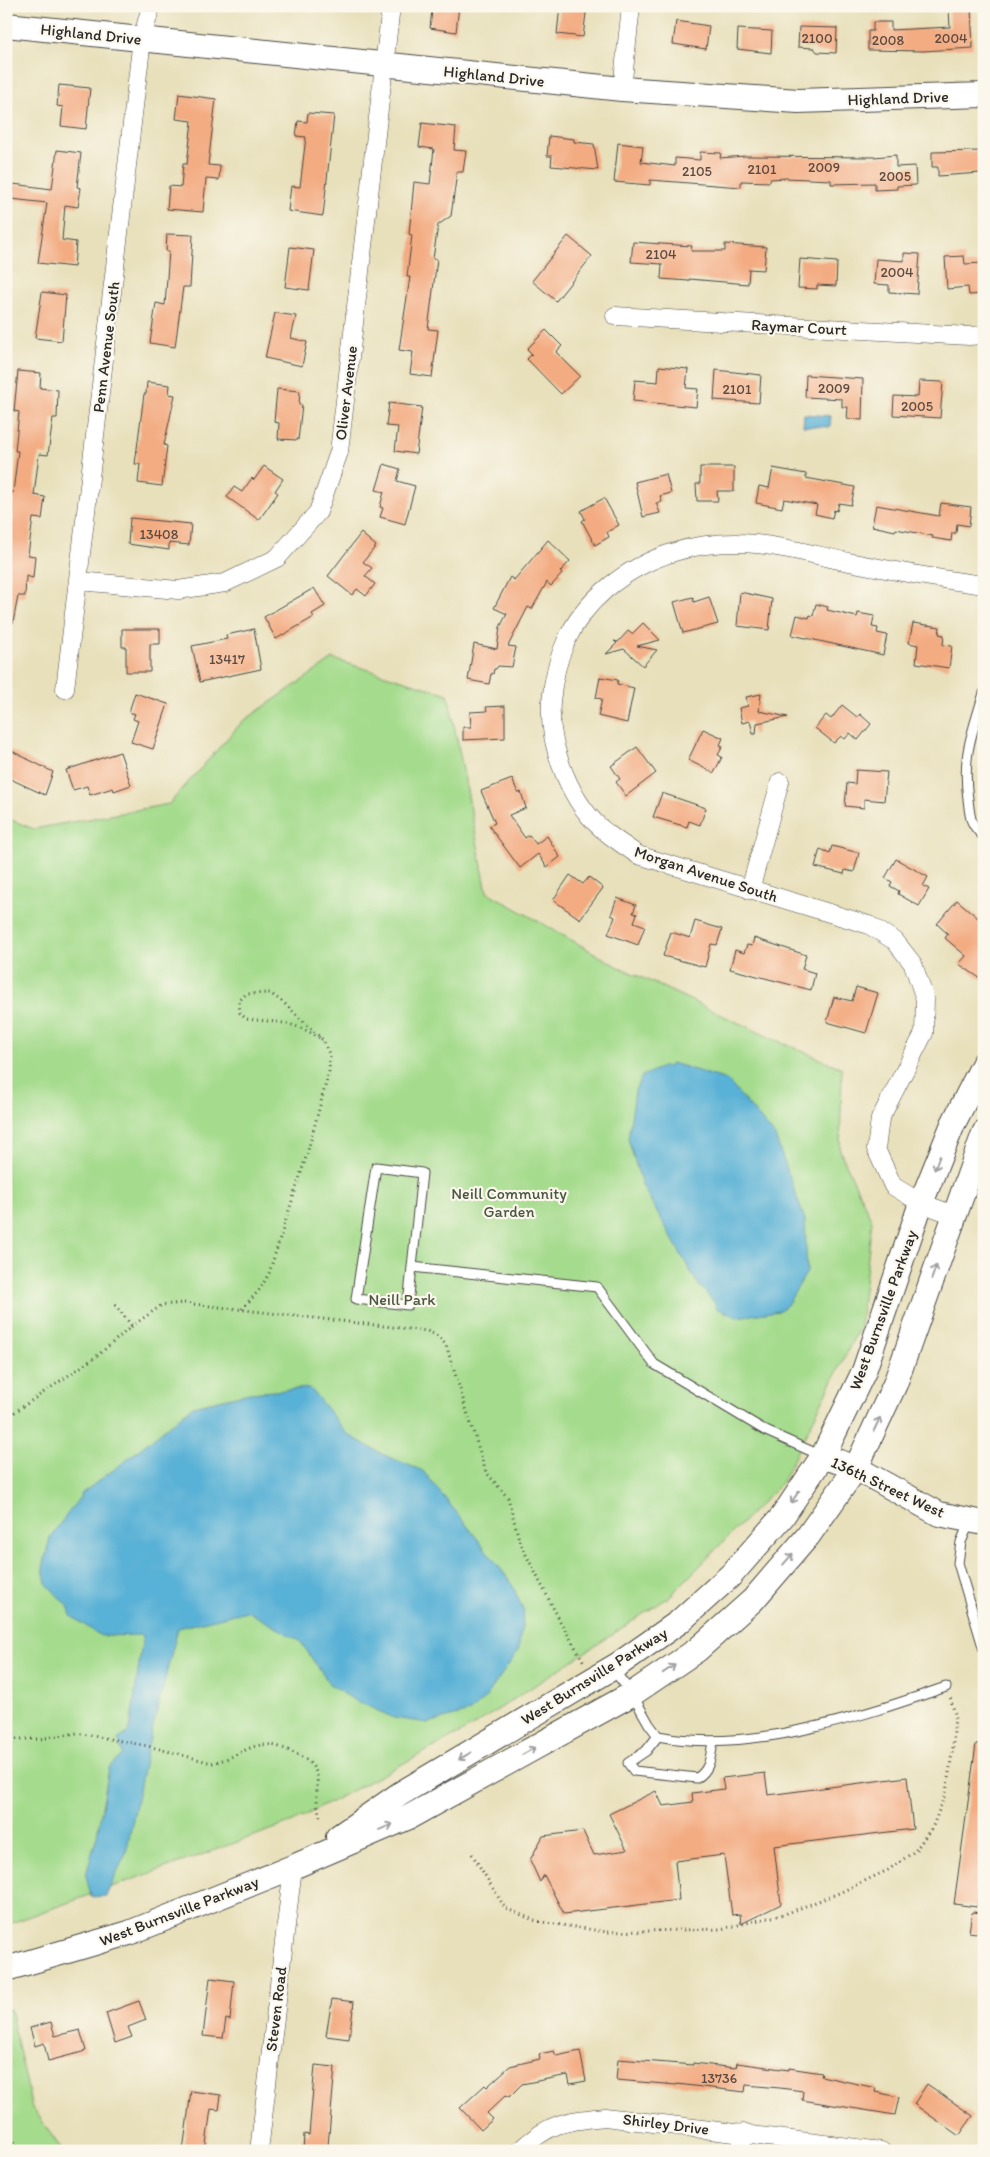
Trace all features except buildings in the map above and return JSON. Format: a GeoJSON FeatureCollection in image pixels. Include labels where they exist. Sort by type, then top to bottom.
{"type":"FeatureCollection","features":[{"type":"Feature","properties":{"kind":"street","name":"Penn Avenue South"},"geometry":{"type":"LineString","coordinates":[[65,689],[142,39],[151,6]]}},
{"type":"Feature","properties":{"kind":"street","name":"Oliver Avenue"},"geometry":{"type":"LineString","coordinates":[[79,581],[178,590],[225,583],[277,558],[318,512],[339,452],[391,6]]}},
{"type":"Feature","properties":{"kind":"street"},"geometry":{"type":"LineString","coordinates":[[622,89],[631,6]]}},
{"type":"Feature","properties":{"kind":"street","name":"Highland Drive"},"geometry":{"type":"LineString","coordinates":[[6,25],[622,89],[798,102],[984,95]]}},
{"type":"Feature","properties":{"kind":"street","name":"Raymar Court"},"geometry":{"type":"LineString","coordinates":[[615,316],[969,336],[984,335]]}},
{"type":"Feature","properties":{"kind":"street","name":"Morgan Avenue South"},"geometry":{"type":"LineString","coordinates":[[954,1215],[921,1203],[893,1186],[876,1149],[880,1119],[924,1033],[926,999],[914,964],[895,941],[869,925],[638,855],[606,832],[579,802],[559,762],[550,718],[553,676],[569,633],[592,601],[624,574],[664,554],[706,544],[757,544],[926,578],[984,584]]}},
{"type":"Feature","properties":{"kind":"street"},"geometry":{"type":"LineString","coordinates":[[750,890],[780,782]]}},
{"type":"Feature","properties":{"kind":"street","name":"West Burnsville Parkway"},"geometry":{"type":"LineString","coordinates":[[293,1868],[400,1794],[612,1668],[679,1622],[731,1575],[782,1517],[822,1456],[864,1371],[921,1203],[953,1124],[984,1063]]}},
{"type":"Feature","properties":{"kind":"street","name":"West Burnsville Parkway"},"geometry":{"type":"LineString","coordinates":[[6,1970],[129,1933],[293,1868],[409,1817],[632,1694],[697,1650],[753,1600],[808,1536],[856,1468],[895,1384],[984,1133]]}},
{"type":"Feature","properties":{"kind":"street","name":"136th Street West"},"geometry":{"type":"LineString","coordinates":[[822,1456],[856,1468],[939,1514],[977,1522]]}},
{"type":"Feature","properties":{"kind":"street","name":"Steven Road"},"geometry":{"type":"LineString","coordinates":[[259,2151],[293,1868]]}},
{"type":"Feature","properties":{"kind":"street","name":"Shirley Drive"},"geometry":{"type":"LineString","coordinates":[[519,2151],[536,2135],[563,2122],[605,2117],[880,2151]]}},
{"type":"Feature","properties":{"kind":"street"},"geometry":{"type":"LineString","coordinates":[[741,2151],[743,2133]]}},
{"type":"Feature","properties":{"kind":"lane"},"geometry":{"type":"LineString","coordinates":[[984,692],[970,732],[964,774],[972,824],[982,834],[984,833]]}},
{"type":"Feature","properties":{"kind":"lane"},"geometry":{"type":"LineString","coordinates":[[376,1166],[422,1173],[412,1267],[408,1304],[356,1299],[376,1166]]}},
{"type":"Feature","properties":{"kind":"lane"},"geometry":{"type":"LineString","coordinates":[[412,1267],[597,1287],[654,1364],[766,1431],[822,1456]]}},
{"type":"Feature","properties":{"kind":"lane"},"geometry":{"type":"LineString","coordinates":[[977,1522],[961,1542],[958,1563],[984,1650]]}},
{"type":"Feature","properties":{"kind":"lane"},"geometry":{"type":"LineString","coordinates":[[612,1668],[632,1694],[658,1736],[678,1740],[713,1742],[791,1732],[831,1724],[946,1687]]}},
{"type":"Feature","properties":{"kind":"lane"},"geometry":{"type":"LineString","coordinates":[[658,1736],[646,1750],[628,1763],[634,1771],[697,1778],[709,1766],[713,1742]]}},
{"type":"Feature","properties":{"kind":"path"},"geometry":{"type":"LineString","coordinates":[[242,1310],[260,1288],[269,1273],[307,1154],[329,1072],[330,1056],[323,1040],[284,1003],[270,993],[246,994],[239,1001],[240,1013],[246,1019],[285,1022],[305,1028],[323,1040]]}},
{"type":"Feature","properties":{"kind":"path"},"geometry":{"type":"LineString","coordinates":[[6,1418],[97,1356],[132,1326],[162,1305],[184,1303],[427,1331],[438,1336],[446,1345],[486,1472],[508,1498],[520,1543],[560,1621],[586,1664]]}},
{"type":"Feature","properties":{"kind":"path"},"geometry":{"type":"LineString","coordinates":[[115,1305],[132,1326]]}},
{"type":"Feature","properties":{"kind":"path"},"geometry":{"type":"LineString","coordinates":[[472,1854],[505,1908],[536,1921],[607,1932],[720,1930],[785,1914],[839,1893],[888,1870],[915,1851],[929,1832],[946,1792],[953,1747],[955,1714],[946,1687]]}},
{"type":"Feature","properties":{"kind":"path"},"geometry":{"type":"LineString","coordinates":[[6,1739],[39,1739],[77,1733],[118,1739],[212,1763],[221,1761],[254,1746],[267,1743],[285,1748],[305,1758],[316,1772],[317,1802],[320,1818]]}},
{"type":"Feature","properties":{"kind":"path"},"geometry":{"type":"LineString","coordinates":[[6,2129],[20,2151]]}},
{"type":"Feature","properties":{"kind":"green space","name":"Neill Park"},"geometry":{"type":"Polygon","coordinates":[[[333,659],[448,694],[487,892],[617,966],[771,1038],[842,1068],[840,1151],[872,1221],[860,1326],[782,1482],[669,1597],[470,1728],[293,1822],[6,1925],[6,818],[34,829],[169,804],[242,722],[333,659]]]}},
{"type":"Feature","properties":{"kind":"green space"},"geometry":{"type":"Polygon","coordinates":[[[10,2009],[32,2108],[63,2151],[6,2151],[6,2010],[10,2009]]]}},
{"type":"Feature","properties":{"kind":"water"},"geometry":{"type":"Polygon","coordinates":[[[804,414],[831,416],[830,427],[803,426],[804,414]]]}},
{"type":"Feature","properties":{"kind":"water"},"geometry":{"type":"Polygon","coordinates":[[[672,1063],[727,1080],[775,1136],[805,1220],[807,1272],[787,1305],[779,1311],[737,1317],[716,1308],[715,1303],[697,1283],[642,1185],[628,1139],[635,1091],[642,1076],[662,1067],[670,1066],[672,1063]]]}},
{"type":"Feature","properties":{"kind":"water"},"geometry":{"type":"Polygon","coordinates":[[[310,1388],[347,1434],[382,1454],[423,1471],[465,1523],[511,1582],[524,1612],[518,1651],[486,1697],[470,1712],[428,1723],[394,1718],[354,1700],[330,1685],[300,1641],[247,1611],[178,1628],[148,1746],[126,1853],[106,1896],[91,1897],[86,1875],[97,1835],[109,1768],[123,1754],[118,1739],[130,1729],[143,1635],[101,1636],[71,1616],[69,1608],[46,1583],[43,1568],[50,1537],[81,1494],[193,1406],[249,1393],[310,1388]]]}},
{"type":"Feature","properties":{"kind":"park label","name":"Neill Community Garden"},"geometry":{"type":"Point","coordinates":[509,1202]}}]}
